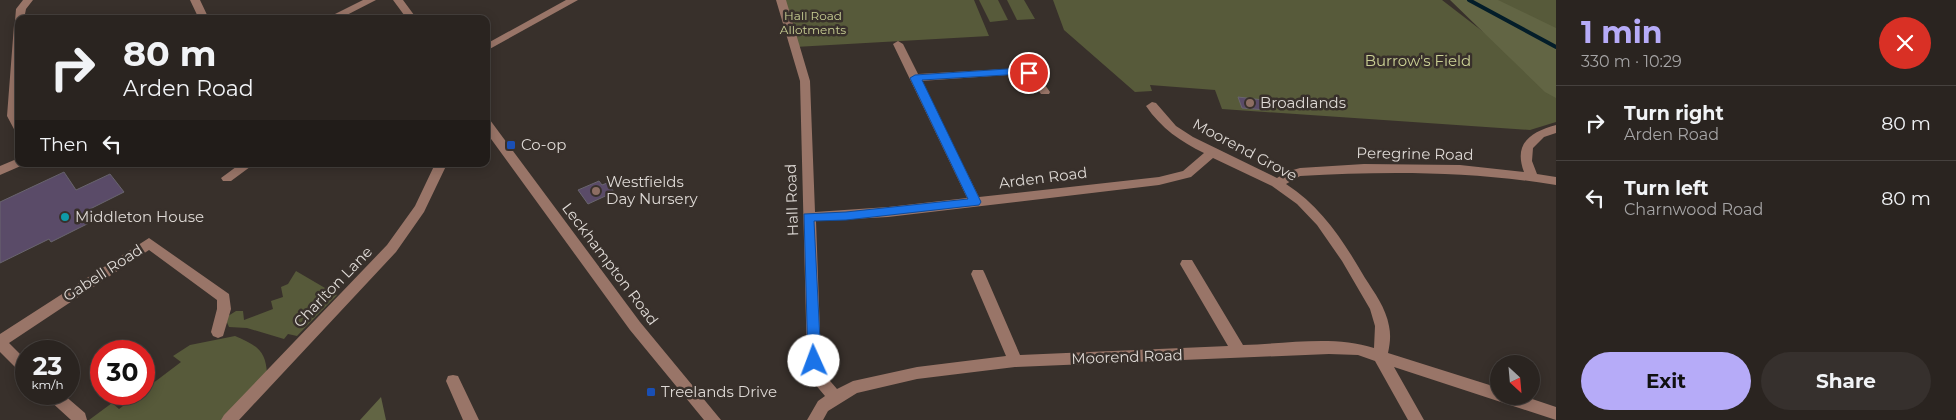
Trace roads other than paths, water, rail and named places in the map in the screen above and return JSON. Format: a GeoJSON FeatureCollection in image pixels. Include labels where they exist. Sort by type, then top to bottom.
{"type":"FeatureCollection","features":[{"type":"Feature","properties":{"kind":"street"},"geometry":{"type":"LineString","coordinates":[[20,15],[21,9],[28,0]]}},
{"type":"Feature","properties":{"kind":"street"},"geometry":{"type":"LineString","coordinates":[[195,0],[202,15]]}},
{"type":"Feature","properties":{"kind":"street"},"geometry":{"type":"LineString","coordinates":[[339,15],[371,0]]}},
{"type":"Feature","properties":{"kind":"street"},"geometry":{"type":"LineString","coordinates":[[398,0],[409,15]]}},
{"type":"Feature","properties":{"kind":"street"},"geometry":{"type":"LineString","coordinates":[[490,46],[573,0]]}},
{"type":"Feature","properties":{"kind":"street","name":"Hall Road"},"geometry":{"type":"LineString","coordinates":[[781,0],[805,81],[814,361],[820,378],[835,397]]}},
{"type":"Feature","properties":{"kind":"street"},"geometry":{"type":"LineString","coordinates":[[898,44],[975,202]]}},
{"type":"Feature","properties":{"kind":"street"},"geometry":{"type":"LineString","coordinates":[[915,78],[1022,71],[1032,74],[1045,92]]}},
{"type":"Feature","properties":{"kind":"street"},"geometry":{"type":"LineString","coordinates":[[15,80],[13,108],[15,119]]}},
{"type":"Feature","properties":{"kind":"street","name":"Moorend Grove"},"geometry":{"type":"LineString","coordinates":[[1152,106],[1174,130],[1213,152],[1278,184],[1299,199],[1313,213],[1349,261],[1382,320],[1384,338],[1380,356]]}},
{"type":"Feature","properties":{"kind":"street","name":"Leckhampton Road"},"geometry":{"type":"LineString","coordinates":[[490,128],[635,326],[713,420]]}},
{"type":"Feature","properties":{"kind":"street"},"geometry":{"type":"LineString","coordinates":[[1532,176],[1526,161],[1527,147],[1540,134],[1556,129]]}},
{"type":"Feature","properties":{"kind":"street","name":"Arden Road"},"geometry":{"type":"LineString","coordinates":[[808,216],[846,216],[1176,178],[1194,170],[1213,152]]}},
{"type":"Feature","properties":{"kind":"street"},"geometry":{"type":"LineString","coordinates":[[0,171],[15,164]]}},
{"type":"Feature","properties":{"kind":"street"},"geometry":{"type":"LineString","coordinates":[[227,178],[244,167]]}},
{"type":"Feature","properties":{"kind":"street","name":"Charlton Lane"},"geometry":{"type":"LineString","coordinates":[[229,420],[386,256],[418,214],[434,186],[440,167]]}},
{"type":"Feature","properties":{"kind":"street","name":"Peregrine Road"},"geometry":{"type":"LineString","coordinates":[[1278,184],[1290,175],[1300,172],[1382,168],[1447,168],[1532,176],[1556,181]]}},
{"type":"Feature","properties":{"kind":"street","name":"Gabell Road"},"geometry":{"type":"LineString","coordinates":[[15,358],[0,342],[149,243],[224,298],[224,309],[218,332]]}},
{"type":"Feature","properties":{"kind":"street"},"geometry":{"type":"LineString","coordinates":[[1187,264],[1240,353]]}},
{"type":"Feature","properties":{"kind":"street"},"geometry":{"type":"LineString","coordinates":[[978,274],[1015,361]]}},
{"type":"Feature","properties":{"kind":"street","name":"Moorend Road"},"geometry":{"type":"LineString","coordinates":[[815,420],[823,406],[853,387],[917,373],[1015,361],[1329,348],[1358,349],[1490,392]]}},
{"type":"Feature","properties":{"kind":"street"},"geometry":{"type":"LineString","coordinates":[[1380,356],[1416,420]]}},
{"type":"Feature","properties":{"kind":"street"},"geometry":{"type":"LineString","coordinates":[[454,381],[470,420]]}},
{"type":"Feature","properties":{"kind":"street"},"geometry":{"type":"LineString","coordinates":[[65,405],[80,418]]}},
{"type":"Feature","properties":{"kind":"street"},"geometry":{"type":"LineString","coordinates":[[1530,405],[1556,414]]}},
{"type":"Feature","properties":{"kind":"waterway"},"geometry":{"type":"LineString","coordinates":[[1469,0],[1556,47]]}},
{"type":"Feature","properties":{"kind":"place","name":"Broadlands"},"geometry":{"type":"Point","coordinates":[1250,103]}},
{"type":"Feature","properties":{"kind":"place","name":"Co-op"},"geometry":{"type":"Point","coordinates":[511,145]}},
{"type":"Feature","properties":{"kind":"place","name":"Westfields Day Nursery"},"geometry":{"type":"Point","coordinates":[596,191]}},
{"type":"Feature","properties":{"kind":"place","name":"Middleton House"},"geometry":{"type":"Point","coordinates":[65,217]}},
{"type":"Feature","properties":{"kind":"place","name":"Treelands Drive"},"geometry":{"type":"Point","coordinates":[651,392]}},
{"type":"Feature","properties":{"kind":"park label","name":"Hall Road Allotments"},"geometry":{"type":"Point","coordinates":[813,23]}},
{"type":"Feature","properties":{"kind":"park label","name":"Burrow's Field"},"geometry":{"type":"Point","coordinates":[1418,61]}}]}
